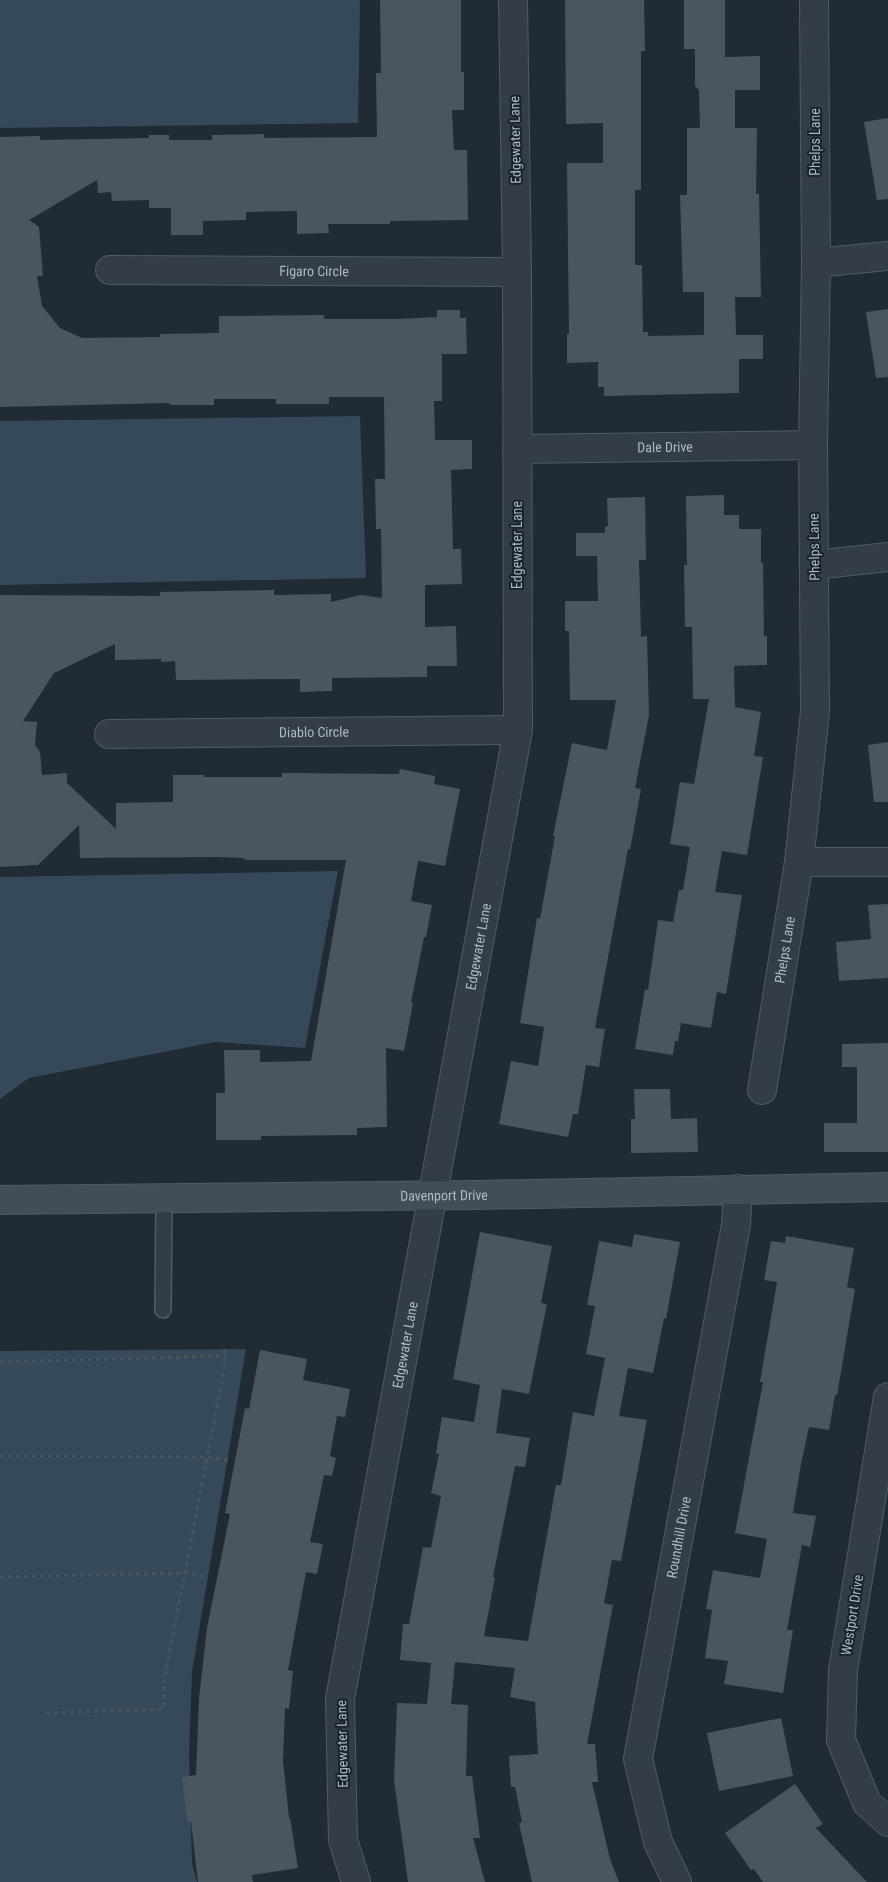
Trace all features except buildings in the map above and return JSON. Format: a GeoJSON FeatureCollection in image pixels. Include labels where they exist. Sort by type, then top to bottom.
{"type":"FeatureCollection","features":[{"type":"Feature","properties":{"kind":"street","name":"Edgewater Lane"},"geometry":{"type":"LineString","coordinates":[[356,1882],[343,1840],[340,1700],[518,730],[517,272],[513,0]]}},
{"type":"Feature","properties":{"kind":"street","name":"Phelps Lane"},"geometry":{"type":"LineString","coordinates":[[762,1090],[798,862],[815,712],[815,565],[812,445],[816,262],[814,0]]}},
{"type":"Feature","properties":{"kind":"street"},"geometry":{"type":"LineString","coordinates":[[816,262],[888,256]]}},
{"type":"Feature","properties":{"kind":"street","name":"Figaro Circle"},"geometry":{"type":"LineString","coordinates":[[110,270],[517,272]]}},
{"type":"Feature","properties":{"kind":"street","name":"Dale Drive"},"geometry":{"type":"LineString","coordinates":[[516,449],[812,445]]}},
{"type":"Feature","properties":{"kind":"street"},"geometry":{"type":"LineString","coordinates":[[815,565],[888,557]]}},
{"type":"Feature","properties":{"kind":"street","name":"Diablo Circle"},"geometry":{"type":"LineString","coordinates":[[109,734],[518,730]]}},
{"type":"Feature","properties":{"kind":"street"},"geometry":{"type":"LineString","coordinates":[[798,862],[888,862]]}},
{"type":"Feature","properties":{"kind":"street","name":"Davenport Drive"},"geometry":{"type":"LineString","coordinates":[[0,1200],[888,1187]]}},
{"type":"Feature","properties":{"kind":"street","name":"Roundhill Drive"},"geometry":{"type":"LineString","coordinates":[[677,1882],[658,1842],[638,1759],[736,1225],[738,1189]]}},
{"type":"Feature","properties":{"kind":"street","name":"Westport Drive"},"geometry":{"type":"LineString","coordinates":[[888,1397],[843,1670],[841,1740],[866,1803],[888,1822]]}},
{"type":"Feature","properties":{"kind":"lane"},"geometry":{"type":"LineString","coordinates":[[163,1310],[164,1198]]}},
{"type":"Feature","properties":{"kind":"path"},"geometry":{"type":"LineString","coordinates":[[46,1713],[164,1709],[164,1681],[226,1349]]}},
{"type":"Feature","properties":{"kind":"path"},"geometry":{"type":"LineString","coordinates":[[0,1362],[226,1356]]}},
{"type":"Feature","properties":{"kind":"path"},"geometry":{"type":"LineString","coordinates":[[0,1456],[207,1457],[228,1460]]}},
{"type":"Feature","properties":{"kind":"path"},"geometry":{"type":"LineString","coordinates":[[0,1577],[185,1573],[208,1577]]}},
{"type":"Feature","properties":{"kind":"water"},"geometry":{"type":"Polygon","coordinates":[[[0,0],[360,0],[358,123],[0,128],[0,0]]]}},
{"type":"Feature","properties":{"kind":"water"},"geometry":{"type":"Polygon","coordinates":[[[360,416],[366,578],[0,585],[0,421],[360,416]]]}},
{"type":"Feature","properties":{"kind":"water"},"geometry":{"type":"Polygon","coordinates":[[[338,871],[305,1048],[215,1042],[29,1078],[0,1099],[0,877],[338,871]]]}},
{"type":"Feature","properties":{"kind":"water"},"geometry":{"type":"Polygon","coordinates":[[[246,1349],[192,1672],[189,1753],[192,1864],[197,1882],[0,1882],[0,1351],[246,1349]]]}}]}
